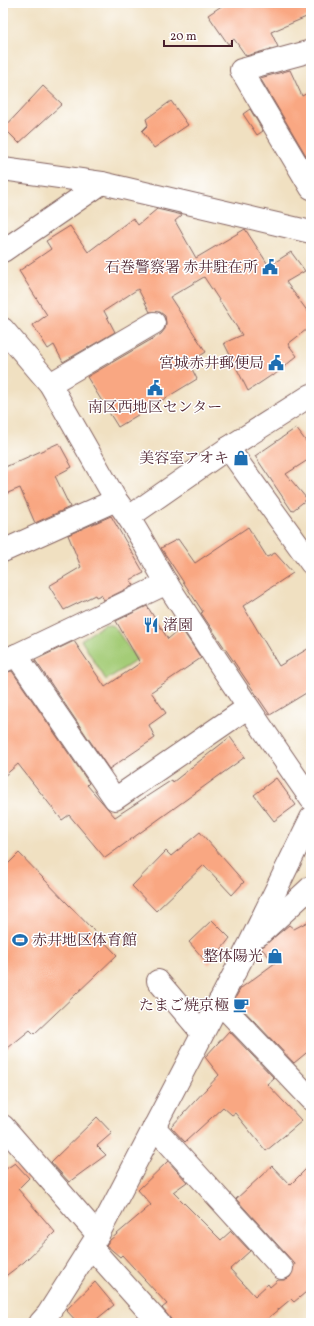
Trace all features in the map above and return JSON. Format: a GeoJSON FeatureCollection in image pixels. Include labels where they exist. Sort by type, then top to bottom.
{"type":"FeatureCollection","features":[{"type":"Feature","properties":{"kind":"street"},"geometry":{"type":"LineString","coordinates":[[311,51],[241,70],[311,188]]}},
{"type":"Feature","properties":{"kind":"street"},"geometry":{"type":"LineString","coordinates":[[3,169],[102,183],[311,232]]}},
{"type":"Feature","properties":{"kind":"street"},"geometry":{"type":"LineString","coordinates":[[3,251],[102,183]]}},
{"type":"Feature","properties":{"kind":"street"},"geometry":{"type":"LineString","coordinates":[[50,384],[154,323]]}},
{"type":"Feature","properties":{"kind":"street"},"geometry":{"type":"LineString","coordinates":[[3,329],[50,384],[167,583],[247,708],[311,799]]}},
{"type":"Feature","properties":{"kind":"street"},"geometry":{"type":"LineString","coordinates":[[3,551],[123,508],[228,448],[311,395]]}},
{"type":"Feature","properties":{"kind":"street"},"geometry":{"type":"LineString","coordinates":[[228,448],[311,563]]}},
{"type":"Feature","properties":{"kind":"street"},"geometry":{"type":"LineString","coordinates":[[167,583],[10,658],[115,799],[247,708]]}},
{"type":"Feature","properties":{"kind":"street"},"geometry":{"type":"LineString","coordinates":[[40,1323],[48,1314],[95,1241],[250,943],[311,818]]}},
{"type":"Feature","properties":{"kind":"street"},"geometry":{"type":"LineString","coordinates":[[250,943],[309,894]]}},
{"type":"Feature","properties":{"kind":"street"},"geometry":{"type":"LineString","coordinates":[[158,981],[202,1033]]}},
{"type":"Feature","properties":{"kind":"street"},"geometry":{"type":"LineString","coordinates":[[219,1002],[308,1091]]}},
{"type":"Feature","properties":{"kind":"street"},"geometry":{"type":"LineString","coordinates":[[3,1126],[159,1323]]}},
{"type":"Feature","properties":{"kind":"street"},"geometry":{"type":"LineString","coordinates":[[154,1127],[282,1268]]}},
{"type":"Feature","properties":{"kind":"green space"},"geometry":{"type":"Polygon","coordinates":[[[105,624],[114,626],[137,660],[106,680],[81,640],[105,624]]]}},
{"type":"Feature","properties":{"kind":"building"},"geometry":{"type":"Polygon","coordinates":[[[226,3],[311,3],[311,15],[271,32],[278,47],[246,56],[234,39],[228,44],[208,15],[226,3]]]}},
{"type":"Feature","properties":{"kind":"building"},"geometry":{"type":"Polygon","coordinates":[[[290,70],[302,96],[311,91],[311,164],[260,78],[290,70]]]}},
{"type":"Feature","properties":{"kind":"building"},"geometry":{"type":"Polygon","coordinates":[[[43,86],[62,104],[19,143],[4,128],[43,86]]]}},
{"type":"Feature","properties":{"kind":"building"},"geometry":{"type":"Polygon","coordinates":[[[171,101],[188,125],[154,148],[142,131],[148,125],[146,119],[171,101]]]}},
{"type":"Feature","properties":{"kind":"building"},"geometry":{"type":"Polygon","coordinates":[[[250,109],[263,131],[257,135],[243,114],[250,109]]]}},
{"type":"Feature","properties":{"kind":"building"},"geometry":{"type":"Polygon","coordinates":[[[157,209],[182,215],[175,221],[196,258],[245,229],[269,266],[291,252],[305,271],[286,282],[311,316],[311,326],[288,344],[297,356],[273,376],[272,375],[248,391],[224,343],[242,335],[204,277],[170,297],[206,352],[189,363],[197,379],[118,427],[87,377],[161,334],[165,329],[165,316],[160,312],[150,312],[138,289],[104,311],[115,332],[63,362],[54,345],[48,349],[33,325],[47,315],[19,271],[51,249],[46,241],[70,226],[88,252],[133,218],[138,225],[157,209]]]}},
{"type":"Feature","properties":{"kind":"building"},"geometry":{"type":"Polygon","coordinates":[[[296,428],[311,448],[311,458],[286,474],[307,499],[292,511],[255,456],[296,428]]]}},
{"type":"Feature","properties":{"kind":"building"},"geometry":{"type":"Polygon","coordinates":[[[59,443],[72,467],[55,476],[70,507],[35,523],[20,488],[3,495],[3,468],[59,443]]]}},
{"type":"Feature","properties":{"kind":"building"},"geometry":{"type":"Polygon","coordinates":[[[111,516],[144,573],[130,580],[134,585],[104,600],[101,595],[96,597],[95,595],[64,610],[49,586],[81,567],[68,535],[111,516]]]}},
{"type":"Feature","properties":{"kind":"building"},"geometry":{"type":"Polygon","coordinates":[[[248,527],[267,557],[275,553],[293,573],[243,606],[279,666],[311,647],[311,690],[270,715],[201,613],[203,612],[161,548],[178,539],[195,563],[248,527]]]}},
{"type":"Feature","properties":{"kind":"building"},"geometry":{"type":"Polygon","coordinates":[[[147,606],[168,639],[181,628],[201,658],[151,692],[166,713],[149,725],[155,738],[109,769],[35,660],[74,641],[105,687],[140,663],[116,621],[147,606]]]}},
{"type":"Feature","properties":{"kind":"building"},"geometry":{"type":"Polygon","coordinates":[[[12,671],[89,783],[87,785],[115,817],[172,780],[173,782],[230,737],[245,757],[105,858],[69,815],[62,820],[18,764],[3,777],[3,673],[12,671]]]}},
{"type":"Feature","properties":{"kind":"building"},"geometry":{"type":"Polygon","coordinates":[[[276,778],[296,805],[274,821],[254,795],[276,778]]]}},
{"type":"Feature","properties":{"kind":"building"},"geometry":{"type":"Polygon","coordinates":[[[200,832],[244,882],[232,895],[204,865],[156,911],[132,886],[166,851],[171,856],[200,832]]]}},
{"type":"Feature","properties":{"kind":"building"},"geometry":{"type":"Polygon","coordinates":[[[19,853],[117,955],[34,1034],[30,1030],[3,1052],[3,869],[19,853]]]}},
{"type":"Feature","properties":{"kind":"building"},"geometry":{"type":"Polygon","coordinates":[[[212,920],[230,938],[209,965],[189,942],[212,920]]]}},
{"type":"Feature","properties":{"kind":"building"},"geometry":{"type":"Polygon","coordinates":[[[311,920],[311,1049],[294,1063],[234,1000],[241,988],[275,963],[261,948],[289,925],[294,929],[311,920]]]}},
{"type":"Feature","properties":{"kind":"building"},"geometry":{"type":"Polygon","coordinates":[[[229,1031],[274,1078],[267,1084],[302,1121],[266,1151],[235,1113],[232,1115],[223,1107],[185,1142],[171,1127],[219,1075],[205,1057],[229,1031]]]}},
{"type":"Feature","properties":{"kind":"building"},"geometry":{"type":"Polygon","coordinates":[[[97,1117],[112,1133],[97,1146],[106,1155],[69,1182],[51,1162],[97,1117]]]}},
{"type":"Feature","properties":{"kind":"building"},"geometry":{"type":"Polygon","coordinates":[[[168,1161],[187,1182],[173,1192],[221,1240],[231,1231],[250,1251],[230,1269],[255,1296],[268,1284],[270,1287],[278,1280],[284,1280],[290,1277],[295,1264],[236,1199],[272,1166],[290,1185],[311,1164],[311,1288],[294,1302],[291,1299],[262,1323],[174,1323],[162,1308],[167,1304],[122,1255],[120,1257],[106,1245],[151,1205],[138,1190],[168,1161]]]}},
{"type":"Feature","properties":{"kind":"building"},"geometry":{"type":"Polygon","coordinates":[[[15,1163],[29,1178],[18,1189],[55,1232],[24,1262],[3,1278],[3,1171],[15,1163]]]}},
{"type":"Feature","properties":{"kind":"building"},"geometry":{"type":"Polygon","coordinates":[[[95,1282],[114,1305],[92,1323],[78,1323],[66,1310],[95,1282]]]}},
{"type":"Feature","properties":{"kind":"place","name":"石巻警察署 赤井駐在所"},"geometry":{"type":"Point","coordinates":[270,267]}},
{"type":"Feature","properties":{"kind":"place","name":"宮城赤井郵便局"},"geometry":{"type":"Point","coordinates":[276,363]}},
{"type":"Feature","properties":{"kind":"place","name":"南区西地区センター"},"geometry":{"type":"Point","coordinates":[155,388]}},
{"type":"Feature","properties":{"kind":"place","name":"美容室アオキ"},"geometry":{"type":"Point","coordinates":[241,458]}},
{"type":"Feature","properties":{"kind":"place","name":"渚園"},"geometry":{"type":"Point","coordinates":[151,625]}},
{"type":"Feature","properties":{"kind":"place","name":"赤井地区体育館"},"geometry":{"type":"Point","coordinates":[20,940]}},
{"type":"Feature","properties":{"kind":"place","name":"整体陽光"},"geometry":{"type":"Point","coordinates":[275,956]}},
{"type":"Feature","properties":{"kind":"place","name":"たまご焼京極"},"geometry":{"type":"Point","coordinates":[241,1005]}}]}
